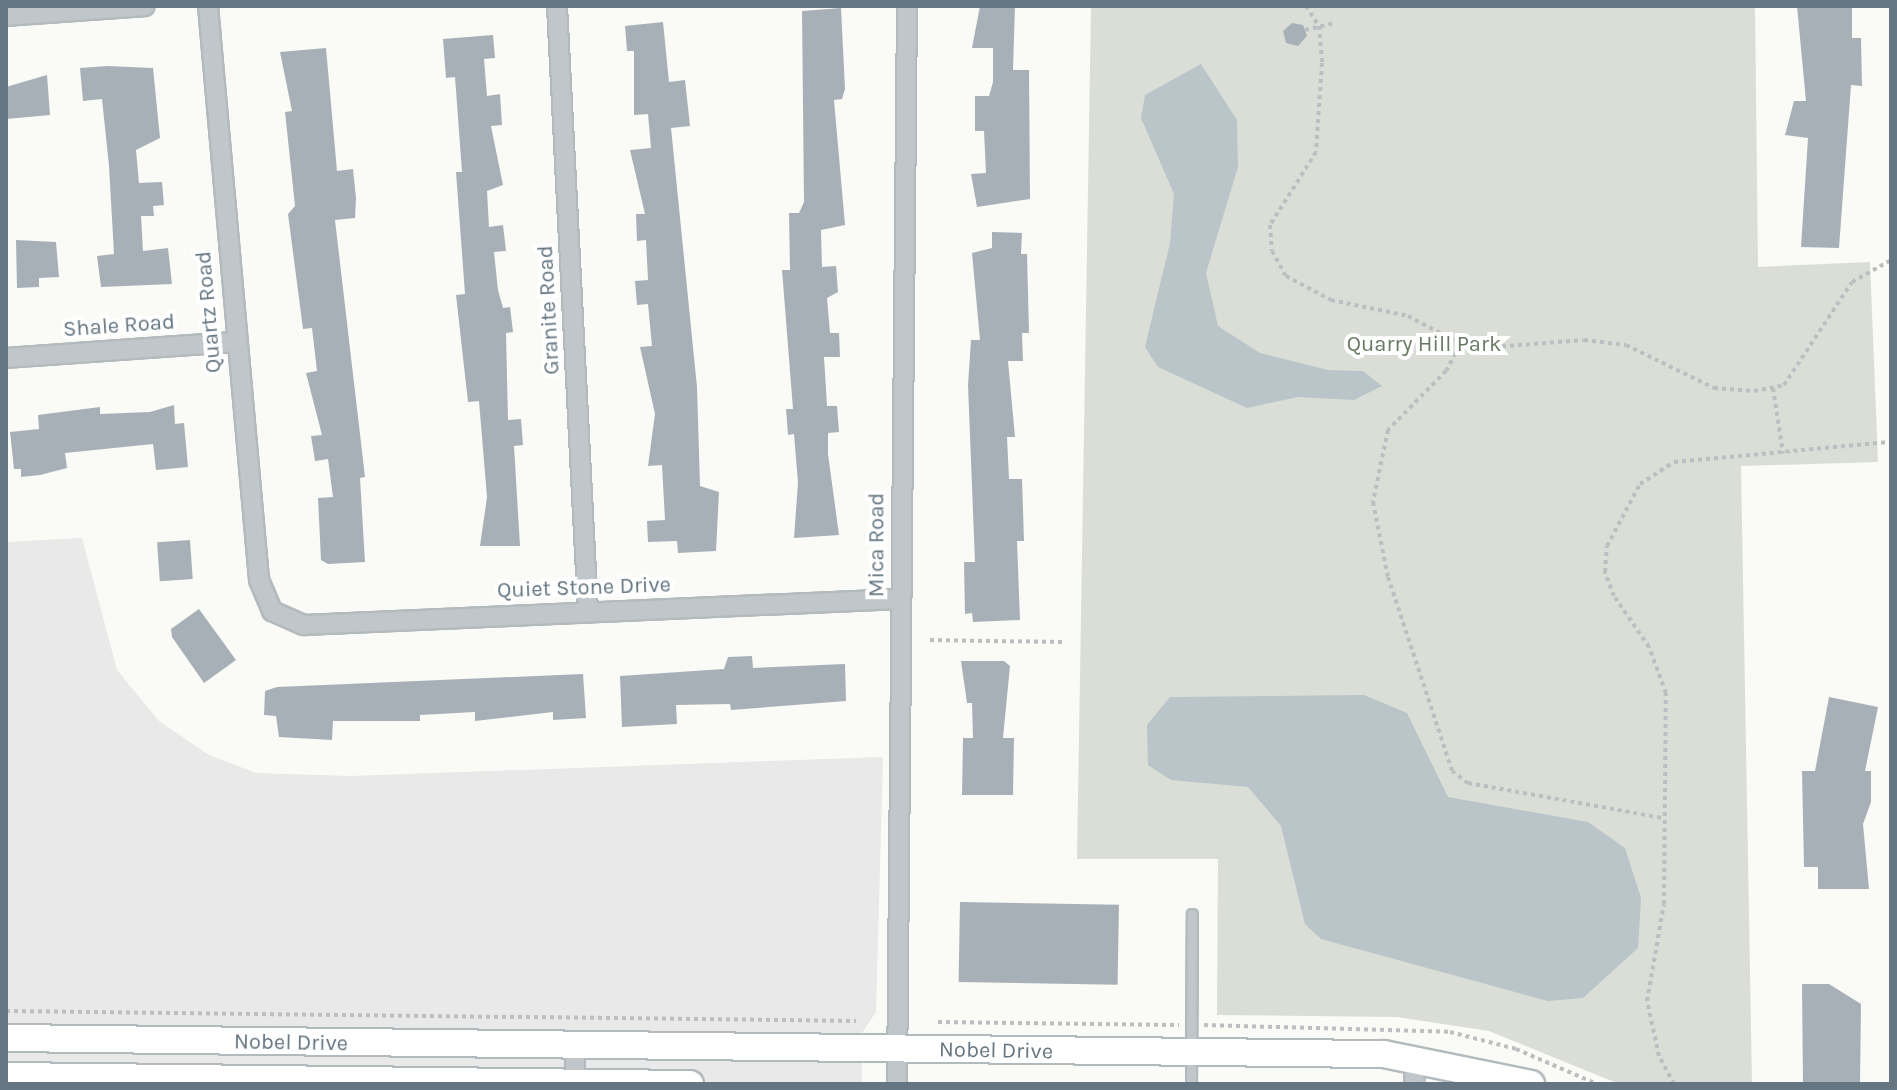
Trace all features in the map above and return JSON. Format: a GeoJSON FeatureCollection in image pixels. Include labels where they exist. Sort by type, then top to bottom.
{"type":"FeatureCollection","features":[{"type":"Feature","properties":{"kind":"street"},"geometry":{"type":"LineString","coordinates":[[6,16],[145,6]]}},
{"type":"Feature","properties":{"kind":"street","name":"Quartz Road"},"geometry":{"type":"LineString","coordinates":[[208,6],[235,342],[259,580],[272,611]]}},
{"type":"Feature","properties":{"kind":"street","name":"Granite Road"},"geometry":{"type":"LineString","coordinates":[[557,6],[588,611]]}},
{"type":"Feature","properties":{"kind":"street","name":"Mica Road"},"geometry":{"type":"LineString","coordinates":[[897,1084],[907,6]]}},
{"type":"Feature","properties":{"kind":"street","name":"Shale Road"},"geometry":{"type":"LineString","coordinates":[[6,358],[235,342]]}},
{"type":"Feature","properties":{"kind":"street","name":"Quiet Stone Drive"},"geometry":{"type":"LineString","coordinates":[[272,611],[304,625],[900,599]]}},
{"type":"Feature","properties":{"kind":"street","name":"Nobel Drive"},"geometry":{"type":"LineString","coordinates":[[6,1038],[1416,1057],[1531,1084]]}},
{"type":"Feature","properties":{"kind":"street"},"geometry":{"type":"LineString","coordinates":[[575,1047],[575,1082]]}},
{"type":"Feature","properties":{"kind":"street"},"geometry":{"type":"LineString","coordinates":[[1414,1084],[1416,1057]]}},
{"type":"Feature","properties":{"kind":"street","name":"Nobel Drive"},"geometry":{"type":"LineString","coordinates":[[6,1076],[690,1084]]}},
{"type":"Feature","properties":{"kind":"lane"},"geometry":{"type":"LineString","coordinates":[[1191,1084],[1192,914]]}},
{"type":"Feature","properties":{"kind":"path"},"geometry":{"type":"LineString","coordinates":[[1306,6],[1319,26],[1316,152],[1270,225],[1272,251],[1286,276],[1331,300],[1408,316],[1459,345],[1612,343],[1714,388],[1773,388],[1784,385],[1807,357],[1827,312],[1852,282],[1891,260]]}},
{"type":"Feature","properties":{"kind":"path"},"geometry":{"type":"LineString","coordinates":[[1305,30],[1335,23]]}},
{"type":"Feature","properties":{"kind":"path"},"geometry":{"type":"LineString","coordinates":[[1459,345],[1446,371],[1388,430],[1373,502],[1388,577],[1452,771],[1468,783],[1662,818]]}},
{"type":"Feature","properties":{"kind":"path"},"geometry":{"type":"LineString","coordinates":[[1773,388],[1783,453]]}},
{"type":"Feature","properties":{"kind":"path"},"geometry":{"type":"LineString","coordinates":[[1674,1084],[1659,1056],[1647,1001],[1663,917],[1664,680],[1614,596],[1605,572],[1607,546],[1627,500],[1652,473],[1698,456],[1783,453],[1891,442]]}},
{"type":"Feature","properties":{"kind":"path"},"geometry":{"type":"LineString","coordinates":[[930,640],[1064,642]]}},
{"type":"Feature","properties":{"kind":"path"},"geometry":{"type":"LineString","coordinates":[[6,1011],[856,1021]]}},
{"type":"Feature","properties":{"kind":"shaded area"},"geometry":{"type":"Polygon","coordinates":[[[1201,64],[1237,120],[1238,167],[1206,273],[1218,326],[1260,353],[1328,370],[1363,371],[1382,386],[1354,400],[1298,397],[1247,408],[1158,367],[1145,347],[1170,243],[1174,194],[1141,118],[1145,95],[1201,64]]]}},
{"type":"Feature","properties":{"kind":"shaded area"},"geometry":{"type":"Polygon","coordinates":[[[82,538],[117,670],[159,721],[209,755],[256,773],[351,776],[883,757],[876,1012],[862,1033],[862,1084],[6,1084],[6,542],[82,538]]]}},
{"type":"Feature","properties":{"kind":"shaded area"},"geometry":{"type":"Polygon","coordinates":[[[1364,695],[1407,713],[1448,797],[1588,822],[1625,848],[1641,898],[1638,948],[1583,998],[1548,1001],[1321,939],[1305,924],[1281,826],[1248,787],[1171,780],[1148,765],[1147,725],[1170,697],[1364,695]]]}},
{"type":"Feature","properties":{"kind":"green space","name":"Quarry Hill Park"},"geometry":{"type":"Polygon","coordinates":[[[1091,6],[1755,6],[1758,267],[1870,262],[1878,462],[1741,466],[1752,1084],[1619,1084],[1489,1031],[1397,1017],[1217,1015],[1218,859],[1077,859],[1091,6]]]}},
{"type":"Feature","properties":{"kind":"building"},"geometry":{"type":"Polygon","coordinates":[[[980,6],[1015,6],[1013,70],[1029,70],[1030,199],[977,207],[971,174],[986,173],[984,131],[975,131],[975,96],[989,96],[993,82],[993,48],[972,48],[980,6]]]}},
{"type":"Feature","properties":{"kind":"building"},"geometry":{"type":"Polygon","coordinates":[[[1797,6],[1852,6],[1852,38],[1861,38],[1862,86],[1851,85],[1839,248],[1801,247],[1808,138],[1785,135],[1794,101],[1806,101],[1797,6]]]}},
{"type":"Feature","properties":{"kind":"building"},"geometry":{"type":"Polygon","coordinates":[[[841,8],[845,89],[842,99],[834,100],[845,225],[821,230],[822,267],[836,266],[838,292],[827,298],[830,333],[839,333],[840,357],[824,357],[827,406],[837,406],[839,432],[828,433],[828,454],[839,535],[794,538],[798,483],[794,434],[788,435],[786,409],[793,409],[782,270],[790,270],[789,213],[799,213],[804,202],[802,11],[841,8]]]}},
{"type":"Feature","properties":{"kind":"building"},"geometry":{"type":"Polygon","coordinates":[[[663,22],[669,82],[685,80],[690,126],[671,128],[697,387],[700,486],[719,492],[716,551],[678,553],[677,541],[648,542],[647,521],[665,520],[662,465],[648,466],[655,414],[640,347],[652,346],[648,304],[637,305],[635,281],[648,280],[646,240],[637,241],[636,214],[645,214],[630,150],[651,148],[648,114],[634,115],[634,51],[627,51],[625,26],[663,22]]]}},
{"type":"Feature","properties":{"kind":"building"},"geometry":{"type":"Polygon","coordinates":[[[1292,23],[1303,25],[1307,36],[1298,46],[1286,43],[1283,31],[1292,23]]]}},
{"type":"Feature","properties":{"kind":"building"},"geometry":{"type":"Polygon","coordinates":[[[493,35],[495,58],[484,59],[487,96],[500,94],[502,125],[491,126],[503,185],[487,191],[489,227],[503,225],[506,251],[494,252],[498,290],[503,308],[510,307],[513,332],[506,333],[508,420],[521,419],[523,445],[514,446],[520,546],[480,546],[487,497],[479,401],[468,402],[456,295],[465,294],[456,172],[462,172],[455,77],[446,78],[443,39],[493,35]]]}},
{"type":"Feature","properties":{"kind":"building"},"geometry":{"type":"Polygon","coordinates":[[[326,48],[337,171],[353,169],[356,198],[355,218],[335,220],[365,477],[360,478],[365,562],[328,564],[321,560],[318,498],[333,497],[328,459],[315,461],[311,436],[322,435],[306,373],[317,371],[312,328],[303,329],[288,214],[295,206],[285,112],[292,111],[280,52],[326,48]]]}},
{"type":"Feature","properties":{"kind":"building"},"geometry":{"type":"Polygon","coordinates":[[[80,68],[153,68],[160,138],[136,150],[139,183],[162,182],[164,205],[153,206],[154,216],[141,216],[143,251],[168,248],[172,284],[101,287],[97,256],[114,254],[109,166],[102,99],[83,101],[80,68]]]}},
{"type":"Feature","properties":{"kind":"building"},"geometry":{"type":"Polygon","coordinates":[[[47,75],[50,115],[6,119],[6,87],[47,75]]]}},
{"type":"Feature","properties":{"kind":"building"},"geometry":{"type":"Polygon","coordinates":[[[992,232],[1022,233],[1021,254],[1027,254],[1029,333],[1022,333],[1023,361],[1008,361],[1015,437],[1007,437],[1009,479],[1022,479],[1024,541],[1017,541],[1020,620],[973,622],[972,613],[965,614],[964,562],[975,562],[968,385],[971,340],[980,340],[972,253],[992,248],[992,232]]]}},
{"type":"Feature","properties":{"kind":"building"},"geometry":{"type":"Polygon","coordinates":[[[16,240],[56,242],[59,277],[39,278],[39,287],[17,288],[16,240]]]}},
{"type":"Feature","properties":{"kind":"building"},"geometry":{"type":"Polygon","coordinates":[[[174,405],[175,424],[184,423],[188,467],[156,470],[153,444],[65,453],[67,468],[40,475],[21,477],[21,469],[14,469],[10,432],[39,429],[38,415],[100,407],[100,414],[150,412],[174,405]]]}},
{"type":"Feature","properties":{"kind":"building"},"geometry":{"type":"Polygon","coordinates":[[[190,540],[193,579],[160,581],[157,542],[190,540]]]}},
{"type":"Feature","properties":{"kind":"building"},"geometry":{"type":"Polygon","coordinates":[[[199,609],[236,660],[204,683],[172,637],[171,629],[199,609]]]}},
{"type":"Feature","properties":{"kind":"building"},"geometry":{"type":"Polygon","coordinates":[[[752,656],[753,668],[845,664],[846,701],[731,710],[730,704],[676,705],[677,724],[622,727],[620,676],[724,669],[728,657],[752,656]]]}},
{"type":"Feature","properties":{"kind":"building"},"geometry":{"type":"Polygon","coordinates":[[[961,661],[1004,661],[1010,666],[1003,738],[1014,738],[1013,795],[962,795],[963,738],[973,738],[972,703],[967,703],[961,661]]]}},
{"type":"Feature","properties":{"kind":"building"},"geometry":{"type":"Polygon","coordinates":[[[583,674],[586,718],[553,720],[553,712],[475,721],[475,712],[420,715],[420,721],[333,721],[332,740],[279,737],[276,716],[264,715],[265,691],[277,687],[583,674]]]}},
{"type":"Feature","properties":{"kind":"building"},"geometry":{"type":"Polygon","coordinates":[[[1829,697],[1878,707],[1865,771],[1871,771],[1871,802],[1863,824],[1869,889],[1818,889],[1818,867],[1804,867],[1802,771],[1815,771],[1829,697]]]}},
{"type":"Feature","properties":{"kind":"building"},"geometry":{"type":"Polygon","coordinates":[[[960,902],[1119,905],[1118,985],[959,982],[960,902]]]}},
{"type":"Feature","properties":{"kind":"building"},"geometry":{"type":"Polygon","coordinates":[[[1802,984],[1829,984],[1861,1004],[1860,1084],[1803,1084],[1802,984]]]}}]}
